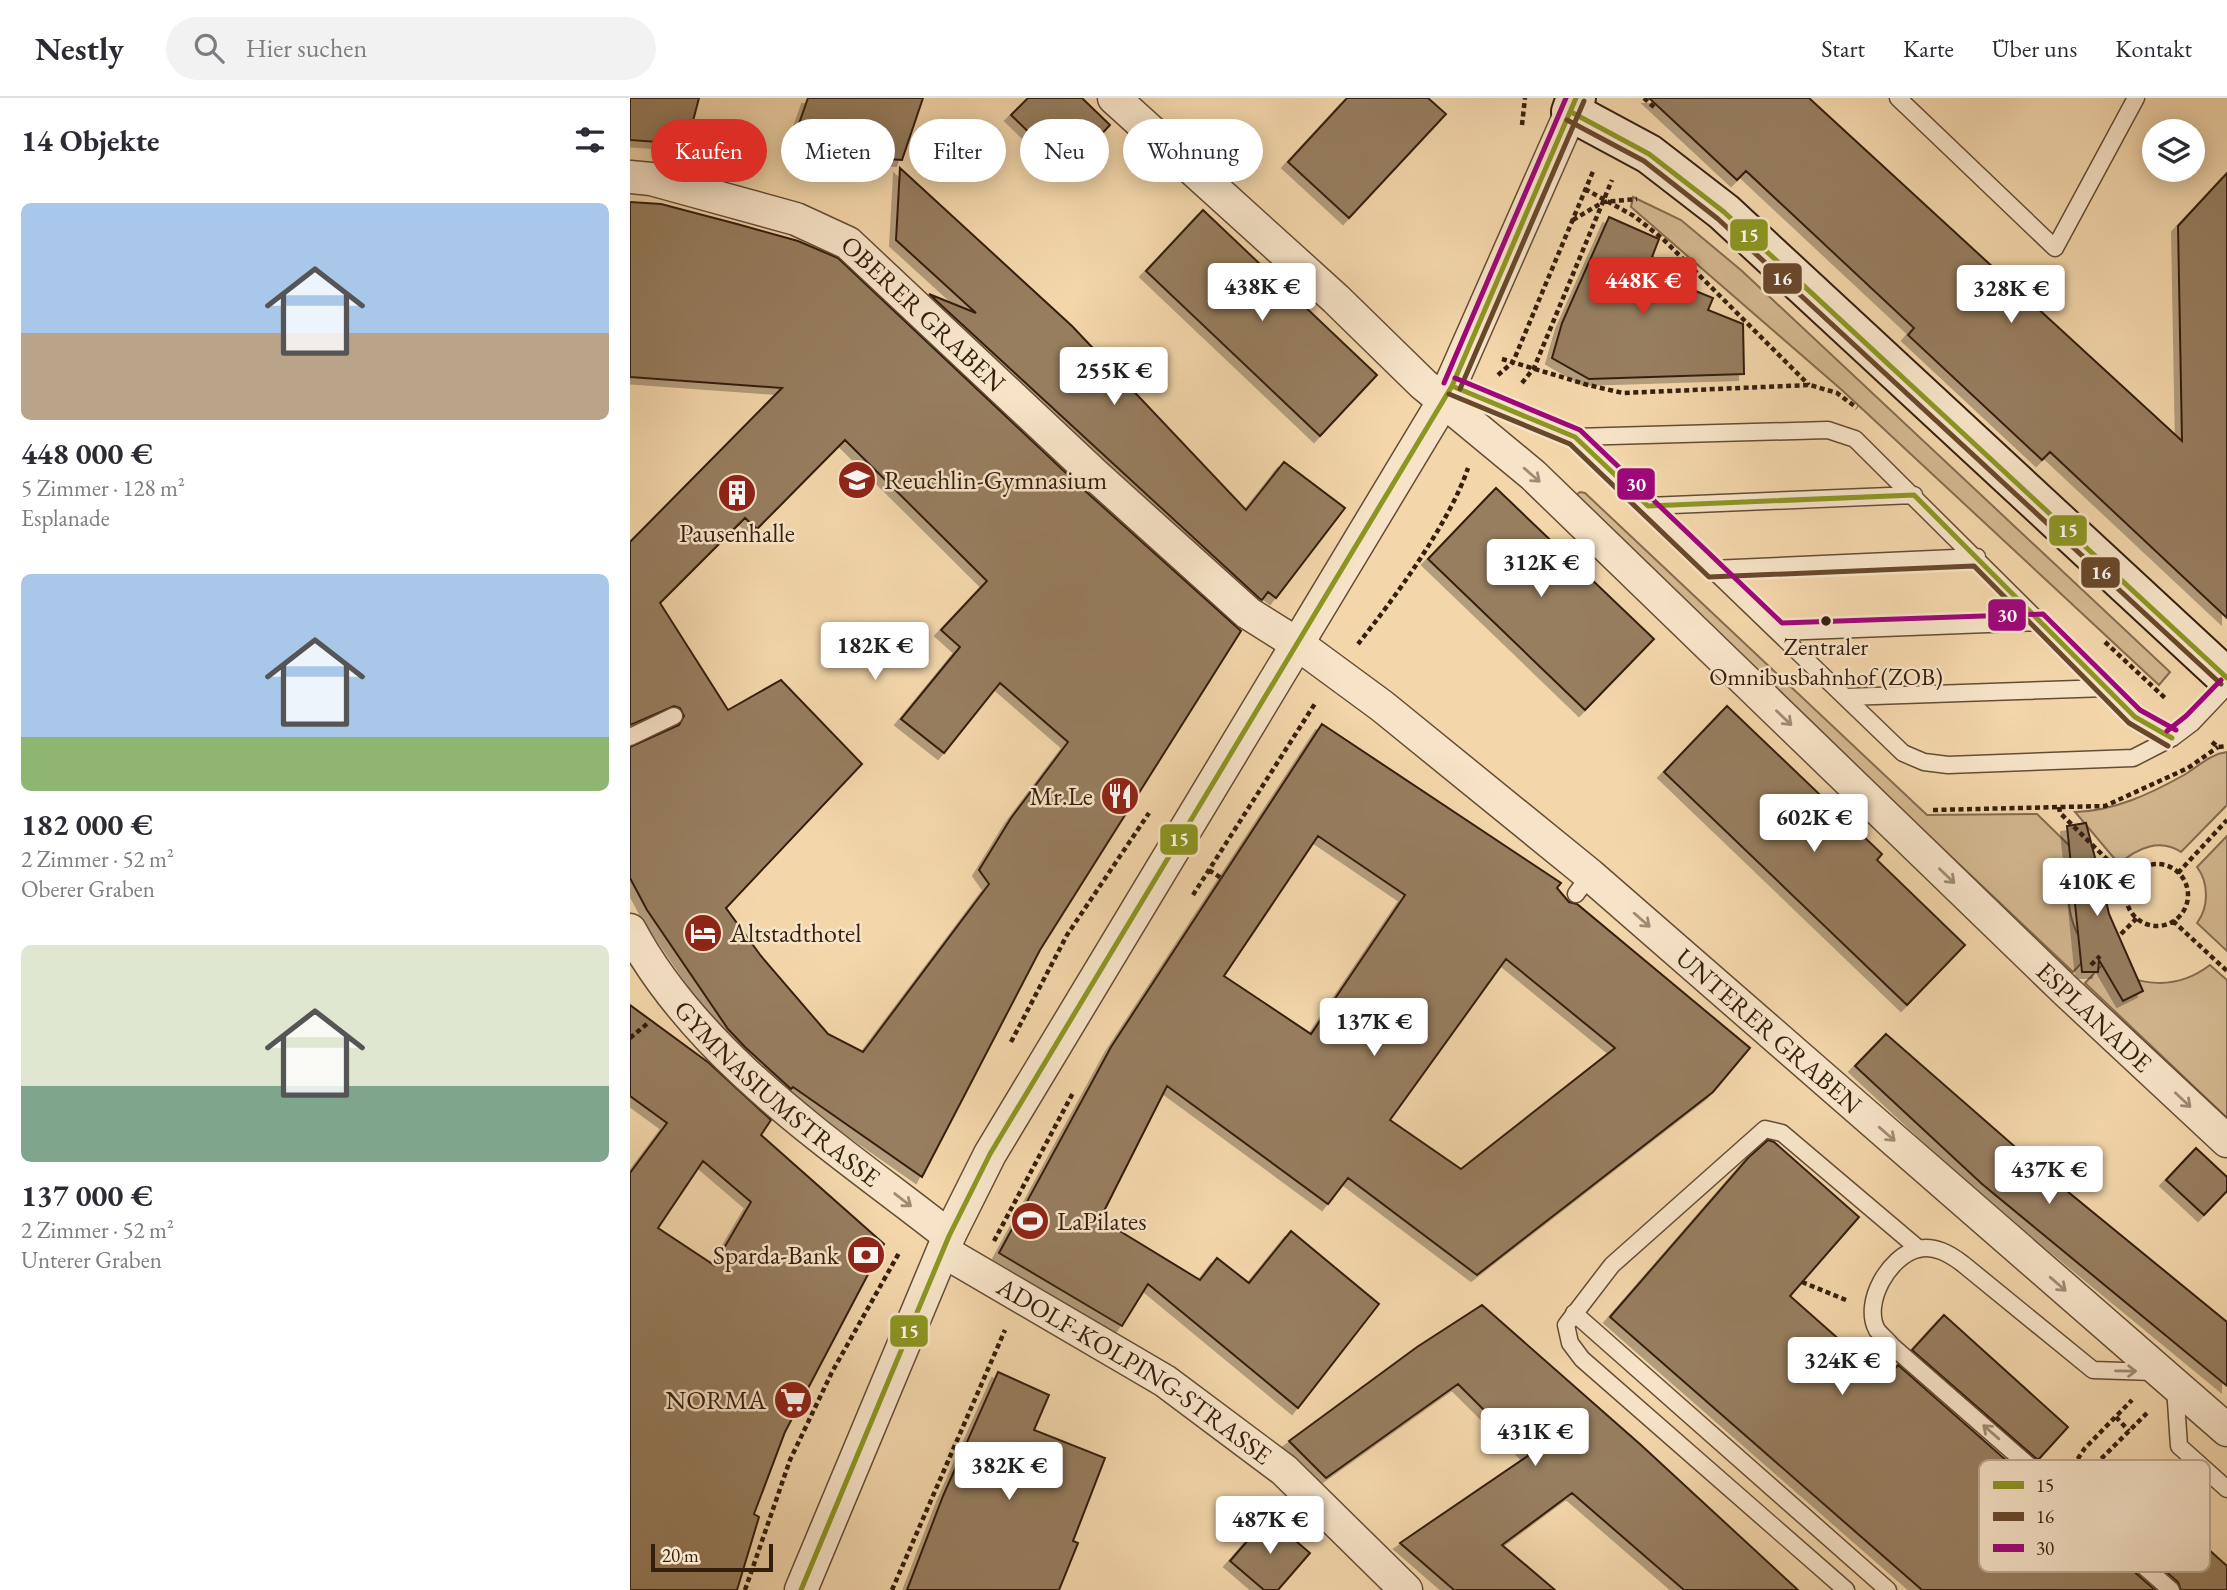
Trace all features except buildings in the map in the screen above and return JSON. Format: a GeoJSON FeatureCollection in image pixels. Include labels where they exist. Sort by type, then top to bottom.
{"type":"FeatureCollection","features":[{"type":"Feature","properties":{"kind":"street","name":"ESPLANADE"},"geometry":{"type":"LineString","coordinates":[[1114,98],[1448,394],[1479,432],[1533,475],[1890,821],[2227,1141]]}},
{"type":"Feature","properties":{"kind":"street"},"geometry":{"type":"LineString","coordinates":[[801,1590],[946,1243],[990,1154],[1448,394],[1574,105],[1724,212],[2227,678]]}},
{"type":"Feature","properties":{"kind":"street","name":"OBERER GRABEN"},"geometry":{"type":"LineString","coordinates":[[630,177],[651,179],[796,219],[848,243],[1095,475],[1248,613],[1299,645]]}},
{"type":"Feature","properties":{"kind":"street","name":"UNTERER GRABEN"},"geometry":{"type":"LineString","coordinates":[[1299,645],[1335,671],[1583,885],[2227,1430]]}},
{"type":"Feature","properties":{"kind":"street","name":"GYMNASIUMSTRASSE"},"geometry":{"type":"LineString","coordinates":[[630,930],[676,1000],[720,1047],[784,1105],[921,1214],[946,1243]]}},
{"type":"Feature","properties":{"kind":"street","name":"ADOLF-KOLPING-STRASSE"},"geometry":{"type":"LineString","coordinates":[[946,1243],[978,1271],[1165,1381],[1284,1470],[1406,1590]]}},
{"type":"Feature","properties":{"kind":"lane"},"geometry":{"type":"LineString","coordinates":[[1898,98],[2055,248],[2136,98]]}},
{"type":"Feature","properties":{"kind":"lane"},"geometry":{"type":"LineString","coordinates":[[1448,394],[1575,437],[1828,430],[1855,439],[1977,557],[2135,717],[2172,738]]}},
{"type":"Feature","properties":{"kind":"lane"},"geometry":{"type":"LineString","coordinates":[[1575,437],[1903,753],[1924,762],[1948,765],[2133,758],[2172,738],[2192,723],[2227,686]]}},
{"type":"Feature","properties":{"kind":"lane"},"geometry":{"type":"LineString","coordinates":[[1648,506],[1914,495]]}},
{"type":"Feature","properties":{"kind":"lane"},"geometry":{"type":"LineString","coordinates":[[1712,569],[1977,557]]}},
{"type":"Feature","properties":{"kind":"lane"},"geometry":{"type":"LineString","coordinates":[[1779,632],[2041,622]]}},
{"type":"Feature","properties":{"kind":"lane"},"geometry":{"type":"LineString","coordinates":[[1846,697],[2107,688]]}},
{"type":"Feature","properties":{"kind":"lane"},"geometry":{"type":"LineString","coordinates":[[630,737],[674,716]]}},
{"type":"Feature","properties":{"kind":"lane"},"geometry":{"type":"LineString","coordinates":[[1846,1590],[1582,1359],[1570,1343],[1566,1325],[1612,1265],[1765,1129],[1782,1133],[1919,1249]]}},
{"type":"Feature","properties":{"kind":"lane"},"geometry":{"type":"LineString","coordinates":[[2022,1460],[1892,1346],[1877,1329],[1873,1311],[1876,1291],[1907,1253],[1932,1248],[1963,1264],[2093,1370],[2167,1378],[2179,1446],[2195,1460]]}},
{"type":"Feature","properties":{"kind":"lane"},"geometry":{"type":"LineString","coordinates":[[1574,1313],[1888,1590]]}},
{"type":"Feature","properties":{"kind":"lane"},"geometry":{"type":"LineString","coordinates":[[2210,1474],[2227,1489]]}},
{"type":"Feature","properties":{"kind":"lane"},"geometry":{"type":"LineString","coordinates":[[2150,1572],[2171,1590]]}},
{"type":"Feature","properties":{"kind":"path"},"geometry":{"type":"LineString","coordinates":[[1534,368],[1627,141]]}},
{"type":"Feature","properties":{"kind":"path"},"geometry":{"type":"LineString","coordinates":[[1573,220],[1604,202]]}},
{"type":"Feature","properties":{"kind":"path"},"geometry":{"type":"LineString","coordinates":[[1604,202],[1634,216],[1663,239],[1810,385]]}},
{"type":"Feature","properties":{"kind":"path"},"geometry":{"type":"LineString","coordinates":[[1187,904],[1335,671],[1389,605],[1461,490],[1479,432]]}},
{"type":"Feature","properties":{"kind":"path"},"geometry":{"type":"LineString","coordinates":[[1890,821],[1927,810],[2059,807],[2060,813],[2129,881]]}},
{"type":"Feature","properties":{"kind":"path"},"geometry":{"type":"LineString","coordinates":[[2178,873],[2227,820]]}},
{"type":"Feature","properties":{"kind":"path"},"geometry":{"type":"LineString","coordinates":[[2165,864],[2185,880],[2188,898],[2185,907],[2173,921],[2154,925],[2137,918],[2127,901],[2129,881],[2148,865],[2165,864]]}},
{"type":"Feature","properties":{"kind":"path"},"geometry":{"type":"LineString","coordinates":[[1209,870],[1222,878]]}},
{"type":"Feature","properties":{"kind":"path"},"geometry":{"type":"LineString","coordinates":[[2121,934],[2137,918]]}},
{"type":"Feature","properties":{"kind":"path"},"geometry":{"type":"LineString","coordinates":[[2173,921],[2227,971]]}},
{"type":"Feature","properties":{"kind":"path"},"geometry":{"type":"LineString","coordinates":[[892,1590],[1006,1329],[978,1271],[1075,1089]]}},
{"type":"Feature","properties":{"kind":"path"},"geometry":{"type":"LineString","coordinates":[[745,1590],[790,1461],[832,1372],[921,1214]]}},
{"type":"Feature","properties":{"kind":"path"},"geometry":{"type":"LineString","coordinates":[[1802,1282],[1873,1311]]}},
{"type":"Feature","properties":{"kind":"path"},"geometry":{"type":"LineString","coordinates":[[2085,1448],[2118,1415],[2129,1431]]}},
{"type":"Feature","properties":{"kind":"path"},"geometry":{"type":"LineString","coordinates":[[2100,1460],[2135,1426]]}},
{"type":"Feature","properties":{"kind":"shaded area"},"geometry":{"type":"Polygon","coordinates":[[[1633,197],[1681,220],[1742,271],[2170,672],[2159,685],[1843,391],[1631,207],[1633,197]]]}},
{"type":"Feature","properties":{"kind":"shaded area"},"geometry":{"type":"Polygon","coordinates":[[[1585,493],[1927,815],[2037,814],[2079,855],[2070,880],[2069,906],[2076,931],[2091,953],[2073,972],[1576,501],[1576,495],[1585,493]]]}},
{"type":"Feature","properties":{"kind":"shaded area"},"geometry":{"type":"Polygon","coordinates":[[[2227,752],[2227,805],[2181,852],[2157,845],[2133,853],[2119,864],[2075,812],[2104,808],[2145,795],[2210,758],[2227,752]]]}},
{"type":"Feature","properties":{"kind":"shaded area"},"geometry":{"type":"Polygon","coordinates":[[[2227,836],[2227,951],[2197,923],[2204,910],[2206,895],[2204,880],[2197,867],[2227,836]]]}},
{"type":"Feature","properties":{"kind":"shaded area"},"geometry":{"type":"Polygon","coordinates":[[[2103,964],[2130,978],[2157,983],[2184,979],[2210,965],[2227,980],[2227,1118],[2085,983],[2103,964]]]}},
{"type":"Feature","properties":{"kind":"transit line","name":"30"},"geometry":{"type":"LineString","coordinates":[[1444,383],[1566,98]]}},
{"type":"Feature","properties":{"kind":"transit line","name":"15"},"geometry":{"type":"LineString","coordinates":[[801,1590],[949,1236],[990,1154],[1452,386],[1576,98]]}},
{"type":"Feature","properties":{"kind":"transit line","name":"16"},"geometry":{"type":"LineString","coordinates":[[1460,389],[1584,101]]}},
{"type":"Feature","properties":{"kind":"transit line","name":"15"},"geometry":{"type":"LineString","coordinates":[[1571,112],[1649,154],[1724,212],[2227,678]]}},
{"type":"Feature","properties":{"kind":"transit line","name":"16"},"geometry":{"type":"LineString","coordinates":[[1567,120],[1644,161],[1718,219],[2221,684]]}},
{"type":"Feature","properties":{"kind":"transit line","name":"30"},"geometry":{"type":"LineString","coordinates":[[1455,378],[1580,430],[1782,623],[2043,614],[2140,710],[2176,730]]}},
{"type":"Feature","properties":{"kind":"transit line","name":"15"},"geometry":{"type":"LineString","coordinates":[[1452,386],[1575,437],[1648,506],[1914,495],[2135,717],[2172,738]]}},
{"type":"Feature","properties":{"kind":"transit line","name":"16"},"geometry":{"type":"LineString","coordinates":[[1449,394],[1570,444],[1709,577],[1974,566],[2129,723],[2168,746]]}},
{"type":"Feature","properties":{"kind":"transit line","name":"30"},"geometry":{"type":"LineString","coordinates":[[2167,731],[2186,716],[2221,680]]}},
{"type":"Feature","properties":{"kind":"place","name":"Reuchlin-Gymnasium"},"geometry":{"type":"Point","coordinates":[857,480]}},
{"type":"Feature","properties":{"kind":"place","name":"Pausenhalle"},"geometry":{"type":"Point","coordinates":[737,493]}},
{"type":"Feature","properties":{"kind":"place","name":"Zentraler Omnibusbahnhof (ZOB)"},"geometry":{"type":"Point","coordinates":[1826,621]}},
{"type":"Feature","properties":{"kind":"place","name":"Mr.Le"},"geometry":{"type":"Point","coordinates":[1120,796]}},
{"type":"Feature","properties":{"kind":"place","name":"Altstadthotel"},"geometry":{"type":"Point","coordinates":[703,933]}},
{"type":"Feature","properties":{"kind":"place","name":"LaPilates"},"geometry":{"type":"Point","coordinates":[1030,1221]}},
{"type":"Feature","properties":{"kind":"place","name":"Sparda-Bank"},"geometry":{"type":"Point","coordinates":[866,1255]}},
{"type":"Feature","properties":{"kind":"place","name":"NORMA"},"geometry":{"type":"Point","coordinates":[793,1400]}}]}
